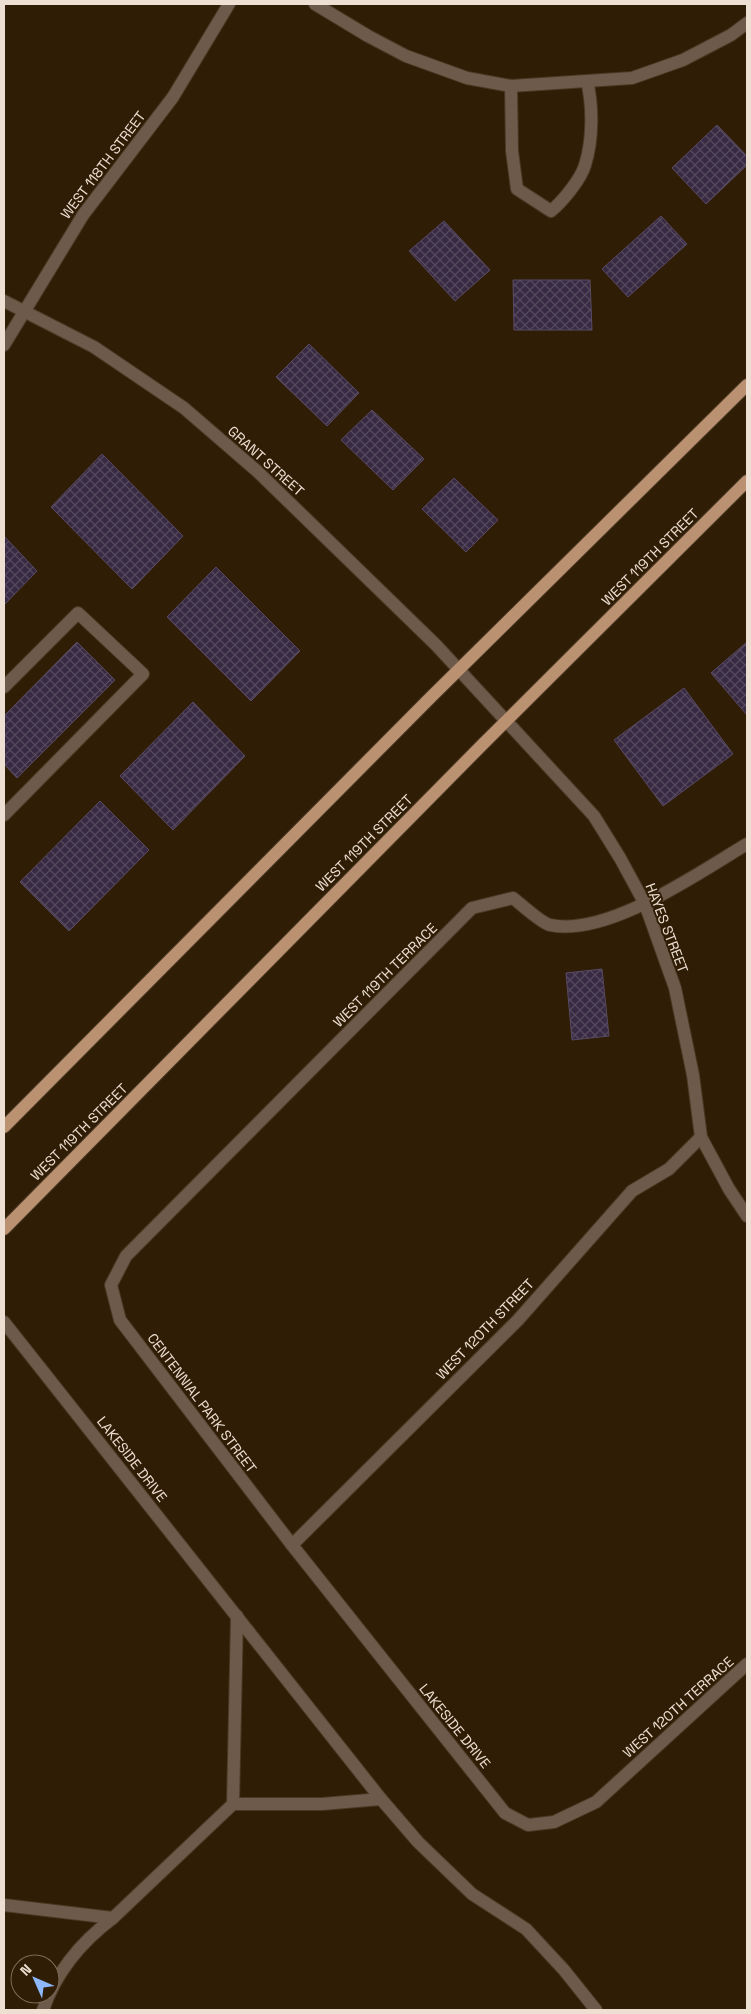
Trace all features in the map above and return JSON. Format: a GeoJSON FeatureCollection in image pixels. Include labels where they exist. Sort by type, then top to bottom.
{"type":"FeatureCollection","features":[{"type":"Feature","properties":{"kind":"main road"},"geometry":{"type":"LineString","coordinates":[[4,1127],[460,670],[747,386]]}},
{"type":"Feature","properties":{"kind":"main road","name":"WEST 119TH STREET"},"geometry":{"type":"LineString","coordinates":[[4,1229],[506,720],[747,481]]}},
{"type":"Feature","properties":{"kind":"street","name":"WEST 118TH STREET"},"geometry":{"type":"LineString","coordinates":[[4,345],[83,214],[173,97],[230,4]]}},
{"type":"Feature","properties":{"kind":"street"},"geometry":{"type":"LineString","coordinates":[[315,4],[406,56],[468,78],[511,86],[632,78],[682,60],[731,35],[747,23]]}},
{"type":"Feature","properties":{"kind":"street"},"geometry":{"type":"LineString","coordinates":[[511,86],[512,151],[517,189],[551,211],[564,201],[585,166],[590,130],[591,100],[586,81]]}},
{"type":"Feature","properties":{"kind":"street","name":"GRANT STREET"},"geometry":{"type":"LineString","coordinates":[[4,301],[94,347],[184,408],[263,477],[460,670]]}},
{"type":"Feature","properties":{"kind":"street"},"geometry":{"type":"LineString","coordinates":[[4,687],[78,613],[143,674],[4,815]]}},
{"type":"Feature","properties":{"kind":"street","name":"HAYES STREET"},"geometry":{"type":"LineString","coordinates":[[460,670],[594,816],[645,904],[675,988],[693,1075],[702,1137],[729,1188],[747,1216]]}},
{"type":"Feature","properties":{"kind":"street","name":"WEST 119TH TERRACE"},"geometry":{"type":"LineString","coordinates":[[111,1284],[126,1256],[472,908],[513,898],[548,925],[585,926],[645,904],[747,844]]}},
{"type":"Feature","properties":{"kind":"street","name":"WEST 120TH STREET"},"geometry":{"type":"LineString","coordinates":[[292,1545],[518,1320],[632,1191],[669,1169],[702,1137]]}},
{"type":"Feature","properties":{"kind":"street","name":"CENTENNIAL PARK STREET"},"geometry":{"type":"LineString","coordinates":[[111,1284],[120,1320],[292,1545]]}},
{"type":"Feature","properties":{"kind":"street","name":"LAKESIDE DRIVE"},"geometry":{"type":"LineString","coordinates":[[4,1322],[381,1800],[418,1842],[472,1894],[526,1929],[564,1970],[596,2010]]}},
{"type":"Feature","properties":{"kind":"street","name":"LAKESIDE DRIVE"},"geometry":{"type":"LineString","coordinates":[[292,1545],[505,1813],[528,1825],[554,1822],[596,1802],[629,1771]]}},
{"type":"Feature","properties":{"kind":"street"},"geometry":{"type":"LineString","coordinates":[[233,1804],[237,1616]]}},
{"type":"Feature","properties":{"kind":"street","name":"WEST 120TH TERRACE"},"geometry":{"type":"LineString","coordinates":[[629,1771],[747,1664]]}},
{"type":"Feature","properties":{"kind":"street"},"geometry":{"type":"LineString","coordinates":[[43,2010],[62,1970],[92,1934],[113,1918],[233,1804],[322,1804],[381,1800]]}},
{"type":"Feature","properties":{"kind":"street"},"geometry":{"type":"LineString","coordinates":[[4,1905],[113,1918]]}},
{"type":"Feature","properties":{"kind":"building"},"geometry":{"type":"Polygon","coordinates":[[[717,125],[747,156],[747,165],[706,204],[672,168],[717,125]]]}},
{"type":"Feature","properties":{"kind":"building"},"geometry":{"type":"Polygon","coordinates":[[[661,216],[687,244],[628,297],[602,269],[661,216]]]}},
{"type":"Feature","properties":{"kind":"building"},"geometry":{"type":"Polygon","coordinates":[[[444,221],[490,270],[455,301],[409,251],[444,221]]]}},
{"type":"Feature","properties":{"kind":"building"},"geometry":{"type":"Polygon","coordinates":[[[513,280],[590,280],[592,330],[514,330],[513,280]]]}},
{"type":"Feature","properties":{"kind":"building"},"geometry":{"type":"Polygon","coordinates":[[[309,344],[359,393],[327,426],[276,377],[309,344]]]}},
{"type":"Feature","properties":{"kind":"building"},"geometry":{"type":"Polygon","coordinates":[[[372,410],[424,459],[393,490],[341,440],[372,410]]]}},
{"type":"Feature","properties":{"kind":"building"},"geometry":{"type":"Polygon","coordinates":[[[102,454],[183,536],[132,589],[51,507],[102,454]]]}},
{"type":"Feature","properties":{"kind":"building"},"geometry":{"type":"Polygon","coordinates":[[[454,478],[498,520],[466,552],[422,509],[454,478]]]}},
{"type":"Feature","properties":{"kind":"building"},"geometry":{"type":"Polygon","coordinates":[[[4,536],[37,571],[4,605],[4,536]]]}},
{"type":"Feature","properties":{"kind":"building"},"geometry":{"type":"Polygon","coordinates":[[[216,567],[300,651],[251,701],[167,617],[216,567]]]}},
{"type":"Feature","properties":{"kind":"building"},"geometry":{"type":"Polygon","coordinates":[[[77,642],[115,680],[17,778],[4,764],[4,716],[77,642]]]}},
{"type":"Feature","properties":{"kind":"building"},"geometry":{"type":"Polygon","coordinates":[[[747,642],[747,715],[711,673],[747,642]]]}},
{"type":"Feature","properties":{"kind":"building"},"geometry":{"type":"Polygon","coordinates":[[[684,688],[733,754],[663,806],[614,740],[684,688]]]}},
{"type":"Feature","properties":{"kind":"building"},"geometry":{"type":"Polygon","coordinates":[[[193,702],[245,756],[173,830],[120,776],[193,702]]]}},
{"type":"Feature","properties":{"kind":"building"},"geometry":{"type":"Polygon","coordinates":[[[100,801],[149,850],[69,931],[20,882],[100,801]]]}},
{"type":"Feature","properties":{"kind":"building"},"geometry":{"type":"Polygon","coordinates":[[[602,969],[609,1036],[572,1040],[566,973],[602,969]]]}}]}
